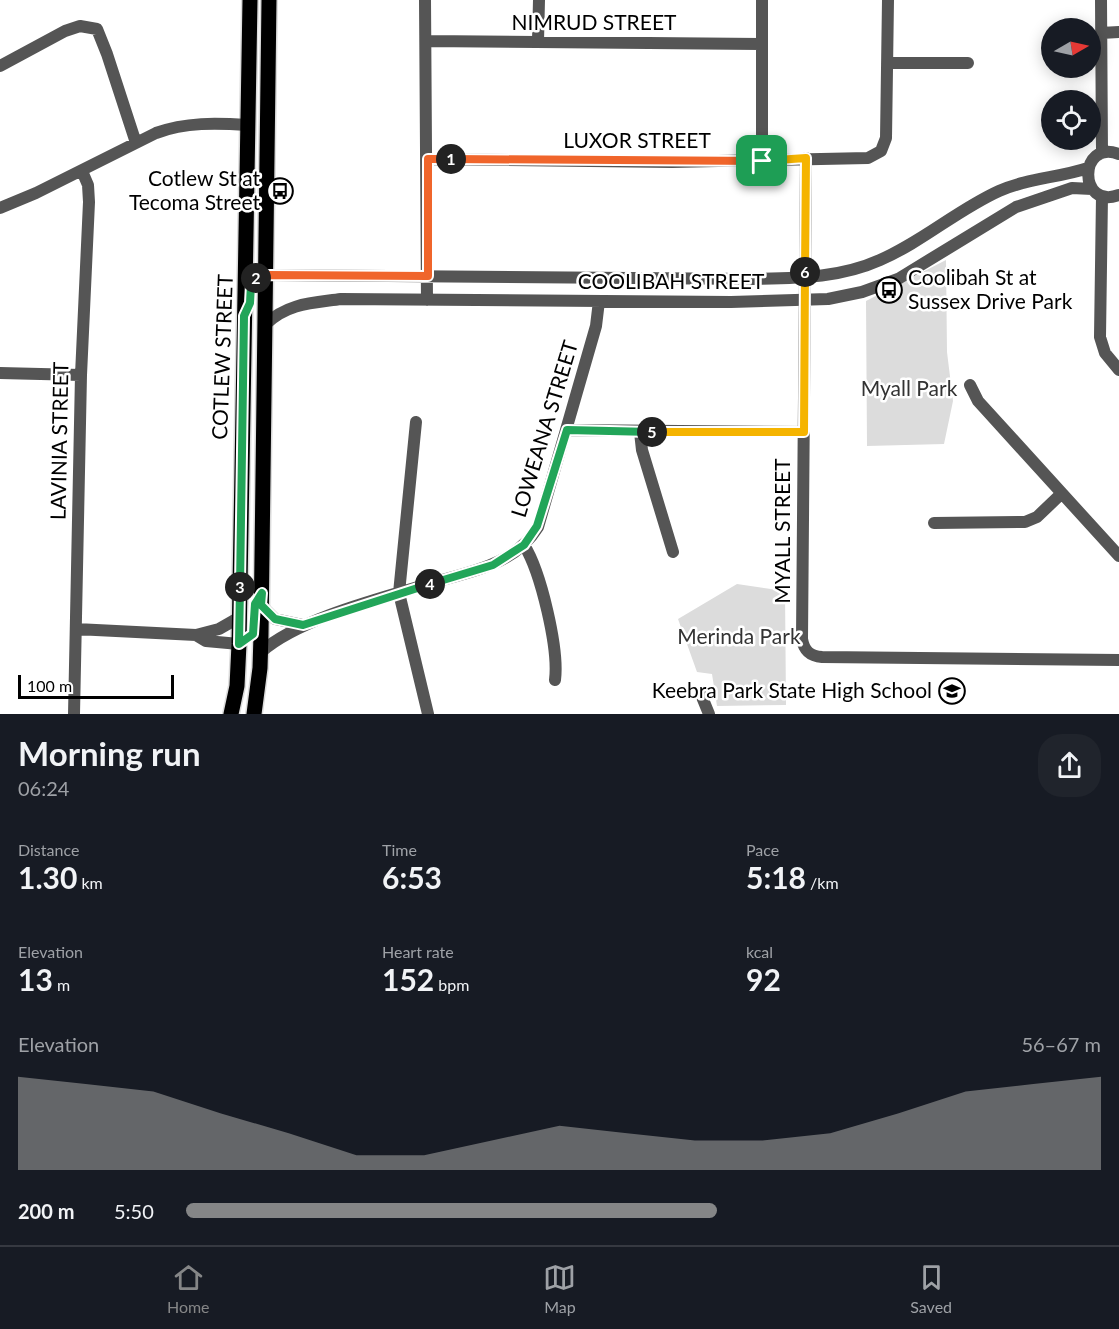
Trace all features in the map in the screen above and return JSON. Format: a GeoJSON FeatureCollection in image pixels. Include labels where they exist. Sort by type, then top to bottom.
{"type":"FeatureCollection","features":[{"type":"Feature","properties":{"kind":"main road","name":"COTLEW STREET"},"geometry":{"type":"LineString","coordinates":[[231,714],[237,686],[240,617],[250,0]]}},
{"type":"Feature","properties":{"kind":"main road","name":"COTLEW STREET"},"geometry":{"type":"LineString","coordinates":[[254,714],[261,652],[269,0]]}},
{"type":"Feature","properties":{"kind":"main road"},"geometry":{"type":"LineString","coordinates":[[244,316],[250,303],[251,284],[258,277],[267,275]]}},
{"type":"Feature","properties":{"kind":"main road"},"geometry":{"type":"LineString","coordinates":[[239,644],[253,634],[255,604],[261,599]]}},
{"type":"Feature","properties":{"kind":"street"},"geometry":{"type":"LineString","coordinates":[[425,0],[428,159],[427,300]]}},
{"type":"Feature","properties":{"kind":"street"},"geometry":{"type":"LineString","coordinates":[[538,42],[539,0]]}},
{"type":"Feature","properties":{"kind":"street"},"geometry":{"type":"LineString","coordinates":[[762,0],[762,161]]}},
{"type":"Feature","properties":{"kind":"street"},"geometry":{"type":"LineString","coordinates":[[888,0],[887,63],[968,63]]}},
{"type":"Feature","properties":{"kind":"street"},"geometry":{"type":"LineString","coordinates":[[1101,0],[1101,18]]}},
{"type":"Feature","properties":{"kind":"street"},"geometry":{"type":"LineString","coordinates":[[0,66],[65,31],[80,26],[97,29],[136,143]]}},
{"type":"Feature","properties":{"kind":"street"},"geometry":{"type":"LineString","coordinates":[[1102,153],[1101,33],[1119,32]]}},
{"type":"Feature","properties":{"kind":"street","name":"NIMRUD STREET"},"geometry":{"type":"LineString","coordinates":[[426,41],[761,44]]}},
{"type":"Feature","properties":{"kind":"street","name":"LUXOR STREET"},"geometry":{"type":"LineString","coordinates":[[428,159],[762,161],[868,158],[881,151],[886,138],[887,63]]}},
{"type":"Feature","properties":{"kind":"street"},"geometry":{"type":"LineString","coordinates":[[0,208],[175,126],[198,123],[248,125]]}},
{"type":"Feature","properties":{"kind":"street"},"geometry":{"type":"LineString","coordinates":[[1119,154],[1102,153],[1096,156],[1088,168],[1087,175],[1097,192],[1100,338],[1105,353],[1119,370]]}},
{"type":"Feature","properties":{"kind":"street","name":"MYALL STREET"},"geometry":{"type":"LineString","coordinates":[[806,158],[802,639],[807,651],[813,656],[822,657],[1119,660]]}},
{"type":"Feature","properties":{"kind":"street","name":"COOLIBAH STREET"},"geometry":{"type":"LineString","coordinates":[[267,275],[601,279],[805,278],[845,272],[880,260],[970,206],[1019,182],[1073,173],[1088,168]]}},
{"type":"Feature","properties":{"kind":"street","name":"LAVINIA STREET"},"geometry":{"type":"LineString","coordinates":[[74,714],[81,375],[89,202],[88,185],[82,171]]}},
{"type":"Feature","properties":{"kind":"street","name":"COOLIBAH STREET"},"geometry":{"type":"LineString","coordinates":[[266,324],[279,312],[313,303],[341,299],[805,302],[846,296],[898,279],[1016,207],[1072,188],[1119,195]]}},
{"type":"Feature","properties":{"kind":"street","name":"LOWEANA STREET"},"geometry":{"type":"LineString","coordinates":[[261,652],[303,625],[493,565],[524,545],[537,526],[567,430],[596,326],[599,301]]}},
{"type":"Feature","properties":{"kind":"street"},"geometry":{"type":"LineString","coordinates":[[0,373],[81,375]]}},
{"type":"Feature","properties":{"kind":"street"},"geometry":{"type":"LineString","coordinates":[[970,385],[978,401],[1119,556]]}},
{"type":"Feature","properties":{"kind":"street"},"geometry":{"type":"LineString","coordinates":[[416,422],[399,593],[428,714]]}},
{"type":"Feature","properties":{"kind":"street"},"geometry":{"type":"LineString","coordinates":[[567,430],[804,432]]}},
{"type":"Feature","properties":{"kind":"street"},"geometry":{"type":"LineString","coordinates":[[640,432],[642,450],[673,552]]}},
{"type":"Feature","properties":{"kind":"street"},"geometry":{"type":"LineString","coordinates":[[934,523],[1025,522],[1037,516],[1061,494]]}},
{"type":"Feature","properties":{"kind":"street"},"geometry":{"type":"LineString","coordinates":[[524,545],[535,566],[556,653],[555,680]]}},
{"type":"Feature","properties":{"kind":"street"},"geometry":{"type":"LineString","coordinates":[[261,599],[275,619],[303,625]]}},
{"type":"Feature","properties":{"kind":"street"},"geometry":{"type":"LineString","coordinates":[[76,629],[196,635],[220,628],[240,617]]}},
{"type":"Feature","properties":{"kind":"street"},"geometry":{"type":"LineString","coordinates":[[196,635],[206,641],[239,644]]}},
{"type":"Feature","properties":{"kind":"street"},"geometry":{"type":"LineString","coordinates":[[700,692],[709,714]]}},
{"type":"Feature","properties":{"kind":"green space","name":"Myall Park"},"geometry":{"type":"Polygon","coordinates":[[[946,260],[947,352],[953,401],[944,444],[867,446],[866,301],[946,260]]]}},
{"type":"Feature","properties":{"kind":"green space","name":"Merinda Park"},"geometry":{"type":"Polygon","coordinates":[[[737,584],[785,591],[786,705],[717,706],[712,674],[697,672],[678,619],[737,584]]]}},
{"type":"Feature","properties":{"kind":"place","name":"Cotlew St at Tecoma Street"},"geometry":{"type":"Point","coordinates":[280,191]}},
{"type":"Feature","properties":{"kind":"place","name":"Coolibah St at Sussex Drive Park"},"geometry":{"type":"Point","coordinates":[889,290]}},
{"type":"Feature","properties":{"kind":"place","name":"Keebra Park State High School"},"geometry":{"type":"Point","coordinates":[952,691]}},
{"type":"Feature","properties":{"kind":"route"},"geometry":{"type":"LineString","coordinates":[[806,158],[804,432],[567,430],[537,526],[530,538],[515,553],[493,565],[303,625],[275,619],[261,605],[262,593],[255,604],[253,634],[239,644],[244,316],[250,303],[251,284],[258,277],[267,275],[428,276],[428,159],[762,161],[806,158]]}}]}
